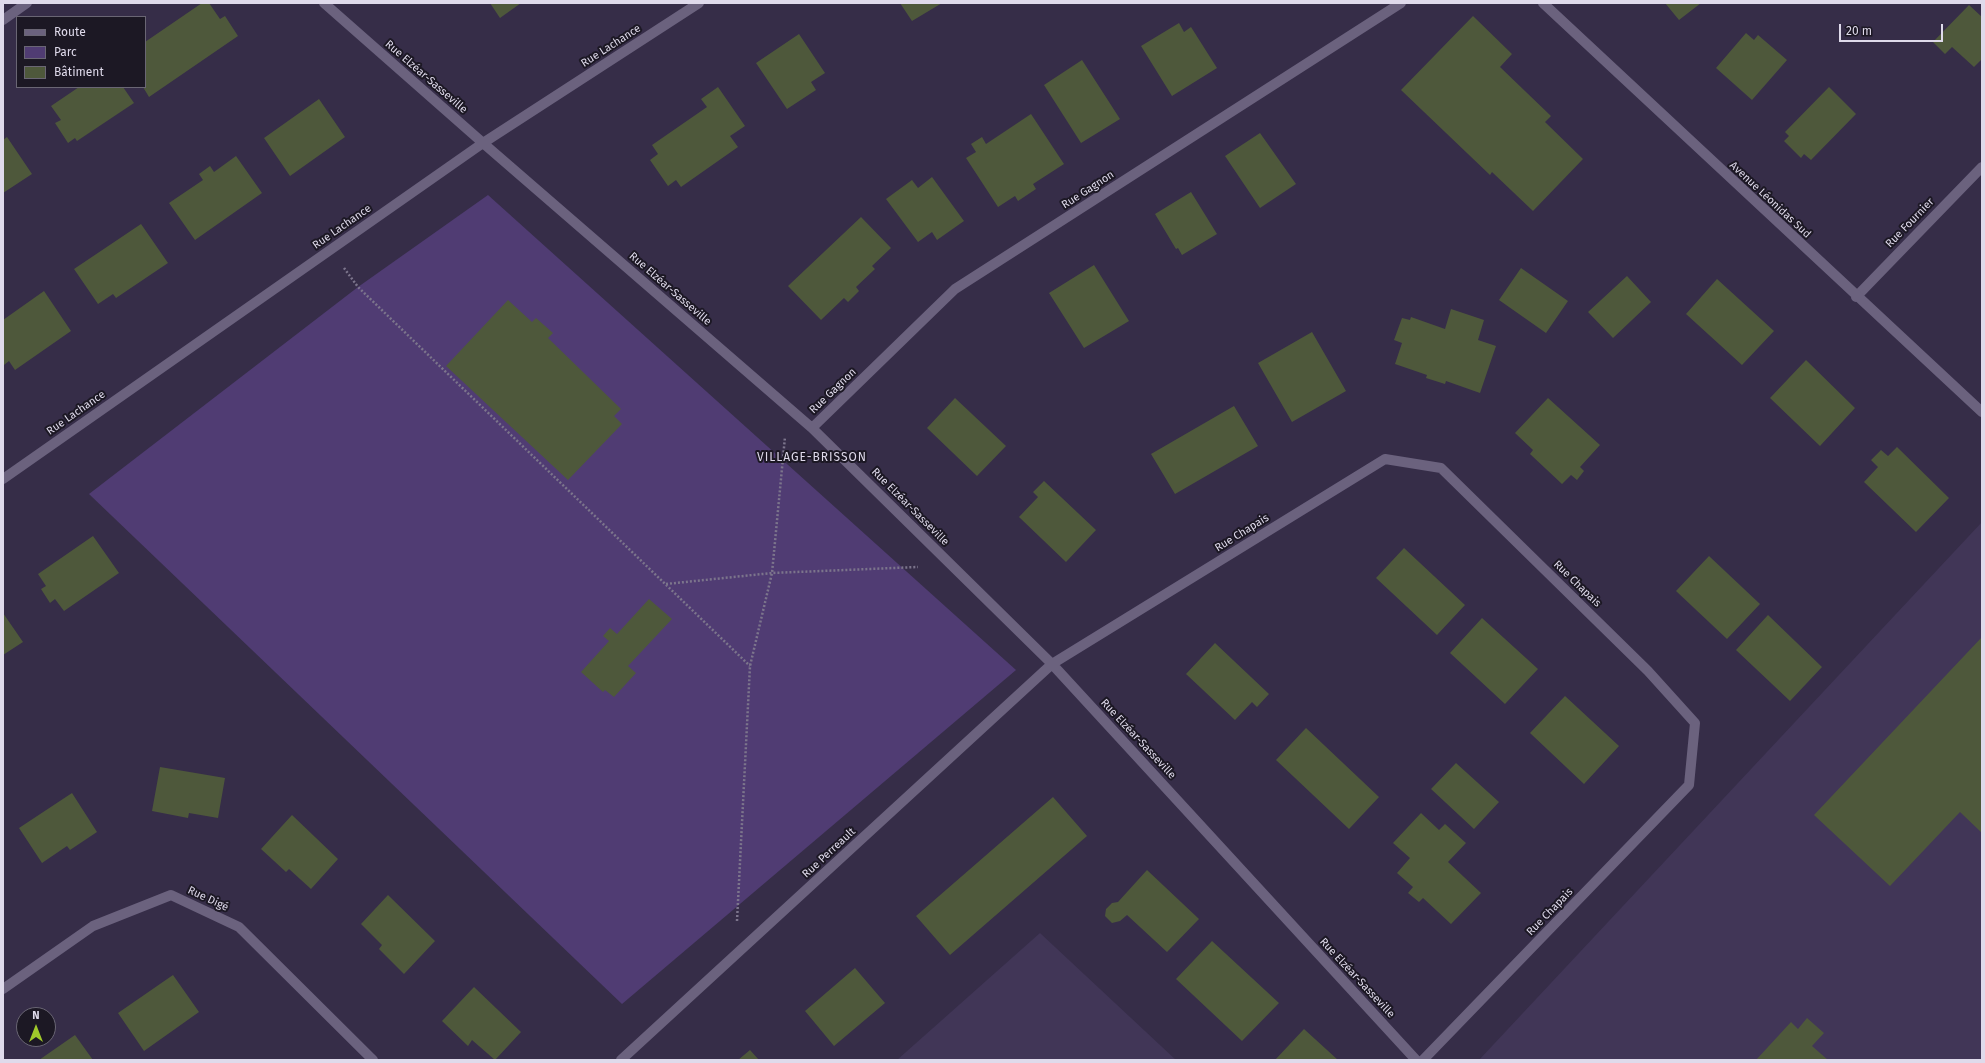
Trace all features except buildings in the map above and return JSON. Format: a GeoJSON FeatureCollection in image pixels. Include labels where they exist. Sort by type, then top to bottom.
{"type":"FeatureCollection","features":[{"type":"Feature","properties":{"kind":"street"},"geometry":{"type":"LineString","coordinates":[[3,20],[27,3]]}},
{"type":"Feature","properties":{"kind":"street","name":"Rue Elzéar-Sasseville"},"geometry":{"type":"LineString","coordinates":[[324,3],[812,428],[1052,664],[1416,1060]]}},
{"type":"Feature","properties":{"kind":"street","name":"Rue Lachance"},"geometry":{"type":"LineString","coordinates":[[3,479],[483,143],[699,3]]}},
{"type":"Feature","properties":{"kind":"street","name":"Rue Gagnon"},"geometry":{"type":"LineString","coordinates":[[812,428],[955,289],[1401,3]]}},
{"type":"Feature","properties":{"kind":"street","name":"Avenue Léonidas Sud"},"geometry":{"type":"LineString","coordinates":[[1543,3],[1856,297],[1982,412]]}},
{"type":"Feature","properties":{"kind":"street","name":"Rue Fournier"},"geometry":{"type":"LineString","coordinates":[[1856,297],[1982,167]]}},
{"type":"Feature","properties":{"kind":"street","name":"Rue Chapais"},"geometry":{"type":"LineString","coordinates":[[1052,664],[1385,459],[1441,468],[1648,670],[1695,723],[1689,785],[1423,1060]]}},
{"type":"Feature","properties":{"kind":"street","name":"Rue Perreault"},"geometry":{"type":"LineString","coordinates":[[622,1060],[1052,664]]}},
{"type":"Feature","properties":{"kind":"street","name":"Rue Digé"},"geometry":{"type":"LineString","coordinates":[[3,989],[93,926],[171,895],[239,927],[373,1060]]}},
{"type":"Feature","properties":{"kind":"path"},"geometry":{"type":"LineString","coordinates":[[331,250],[358,287],[750,666]]}},
{"type":"Feature","properties":{"kind":"path"},"geometry":{"type":"LineString","coordinates":[[735,955],[750,666],[772,573],[788,407]]}},
{"type":"Feature","properties":{"kind":"path"},"geometry":{"type":"LineString","coordinates":[[666,584],[772,573],[953,566]]}},
{"type":"Feature","properties":{"kind":"shaded area"},"geometry":{"type":"Polygon","coordinates":[[[1982,522],[1982,1060],[1479,1060],[1982,522]]]}},
{"type":"Feature","properties":{"kind":"shaded area"},"geometry":{"type":"Polygon","coordinates":[[[1040,933],[1176,1060],[897,1060],[1040,933]]]}},
{"type":"Feature","properties":{"kind":"green space"},"geometry":{"type":"Polygon","coordinates":[[[488,195],[1016,670],[622,1004],[89,494],[358,287],[488,195]]]}},
{"type":"Feature","properties":{"kind":"district","name":"VILLAGE-BRISSON"},"geometry":{"type":"Point","coordinates":[812,458]}}]}
